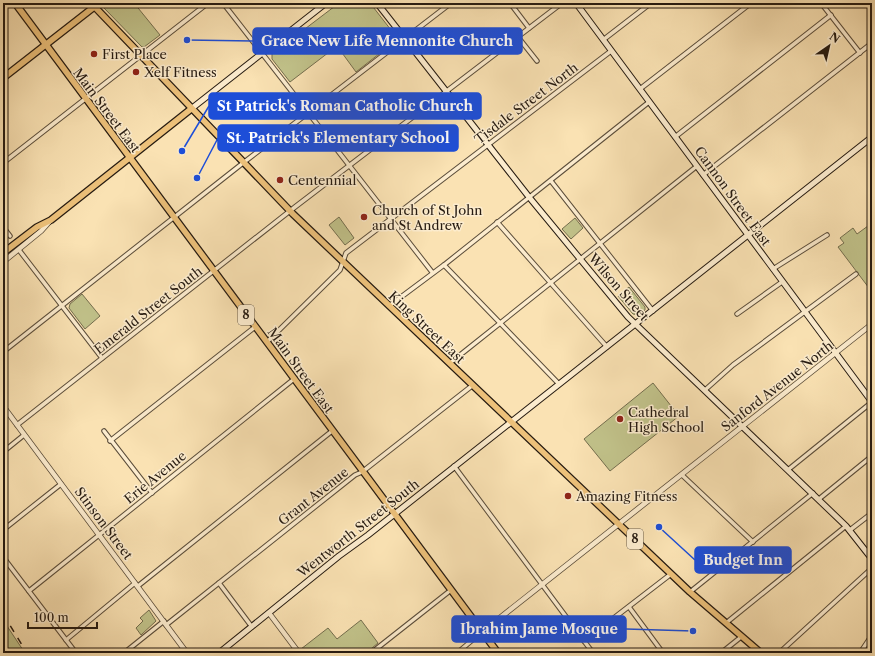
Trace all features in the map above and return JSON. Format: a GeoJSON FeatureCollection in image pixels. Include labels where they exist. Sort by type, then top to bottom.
{"type":"FeatureCollection","features":[{"type":"Feature","properties":{"kind":"main road","name":"Main Street East"},"geometry":{"type":"LineString","coordinates":[[15,3],[85,100],[498,653]]}},
{"type":"Feature","properties":{"kind":"main road"},"geometry":{"type":"LineString","coordinates":[[3,78],[92,5],[99,3]]}},
{"type":"Feature","properties":{"kind":"main road"},"geometry":{"type":"LineString","coordinates":[[3,253],[37,227],[51,220],[326,3]]}},
{"type":"Feature","properties":{"kind":"main road","name":"Wilson Street"},"geometry":{"type":"LineString","coordinates":[[377,3],[529,197],[635,324],[820,499],[848,528],[872,559]]}},
{"type":"Feature","properties":{"kind":"main road","name":"Cannon Street East"},"geometry":{"type":"LineString","coordinates":[[576,3],[872,402]]}},
{"type":"Feature","properties":{"kind":"main road","name":"King Street East"},"geometry":{"type":"LineString","coordinates":[[92,5],[290,211],[690,592],[740,637],[761,653]]}},
{"type":"Feature","properties":{"kind":"main road","name":"Wentworth Street South"},"geometry":{"type":"LineString","coordinates":[[219,653],[343,552],[512,422],[872,138]]}},
{"type":"Feature","properties":{"kind":"street"},"geometry":{"type":"LineString","coordinates":[[3,163],[208,3]]}},
{"type":"Feature","properties":{"kind":"street"},"geometry":{"type":"LineString","coordinates":[[223,3],[432,272]]}},
{"type":"Feature","properties":{"kind":"street"},"geometry":{"type":"LineString","coordinates":[[3,352],[243,163],[451,3]]}},
{"type":"Feature","properties":{"kind":"street"},"geometry":{"type":"LineString","coordinates":[[510,3],[529,28]]}},
{"type":"Feature","properties":{"kind":"street","name":"Emerald Street South"},"geometry":{"type":"LineString","coordinates":[[17,425],[290,211],[562,3]]}},
{"type":"Feature","properties":{"kind":"street"},"geometry":{"type":"LineString","coordinates":[[603,40],[651,3]]}},
{"type":"Feature","properties":{"kind":"street"},"geometry":{"type":"LineString","coordinates":[[640,89],[750,3]]}},
{"type":"Feature","properties":{"kind":"street"},"geometry":{"type":"LineString","coordinates":[[821,3],[860,53]]}},
{"type":"Feature","properties":{"kind":"street"},"geometry":{"type":"LineString","coordinates":[[675,137],[831,15]]}},
{"type":"Feature","properties":{"kind":"street"},"geometry":{"type":"LineString","coordinates":[[518,37],[536,61]]}},
{"type":"Feature","properties":{"kind":"street"},"geometry":{"type":"LineString","coordinates":[[703,175],[872,43]]}},
{"type":"Feature","properties":{"kind":"street","name":"Tisdale Street North"},"geometry":{"type":"LineString","coordinates":[[266,342],[340,270],[346,253],[611,51]]}},
{"type":"Feature","properties":{"kind":"street"},"geometry":{"type":"LineString","coordinates":[[389,306],[432,272],[444,265],[649,102]]}},
{"type":"Feature","properties":{"kind":"street"},"geometry":{"type":"LineString","coordinates":[[450,363],[696,166]]}},
{"type":"Feature","properties":{"kind":"street"},"geometry":{"type":"LineString","coordinates":[[551,181],[653,310]]}},
{"type":"Feature","properties":{"kind":"street"},"geometry":{"type":"LineString","coordinates":[[3,262],[19,250],[51,220]]}},
{"type":"Feature","properties":{"kind":"street"},"geometry":{"type":"LineString","coordinates":[[497,222],[607,347]]}},
{"type":"Feature","properties":{"kind":"street"},"geometry":{"type":"LineString","coordinates":[[3,227],[10,236]]}},
{"type":"Feature","properties":{"kind":"street"},"geometry":{"type":"LineString","coordinates":[[773,269],[827,235]]}},
{"type":"Feature","properties":{"kind":"street"},"geometry":{"type":"LineString","coordinates":[[19,250],[102,358]]}},
{"type":"Feature","properties":{"kind":"street"},"geometry":{"type":"LineString","coordinates":[[444,265],[559,384]]}},
{"type":"Feature","properties":{"kind":"street"},"geometry":{"type":"LineString","coordinates":[[705,390],[733,365],[856,274]]}},
{"type":"Feature","properties":{"kind":"street"},"geometry":{"type":"LineString","coordinates":[[737,314],[782,282]]}},
{"type":"Feature","properties":{"kind":"street","name":"Sanford Avenue North"},"geometry":{"type":"LineString","coordinates":[[482,632],[872,324]]}},
{"type":"Feature","properties":{"kind":"street"},"geometry":{"type":"LineString","coordinates":[[110,441],[255,327]]}},
{"type":"Feature","properties":{"kind":"street","name":"Erie Avenue"},"geometry":{"type":"LineString","coordinates":[[29,591],[294,379]]}},
{"type":"Feature","properties":{"kind":"street","name":"Grant Avenue"},"geometry":{"type":"LineString","coordinates":[[124,653],[219,583],[355,475],[362,472],[473,385]]}},
{"type":"Feature","properties":{"kind":"street"},"geometry":{"type":"LineString","coordinates":[[789,470],[872,402]]}},
{"type":"Feature","properties":{"kind":"street","name":"Stinson Street"},"geometry":{"type":"LineString","coordinates":[[3,406],[187,653]]}},
{"type":"Feature","properties":{"kind":"street"},"geometry":{"type":"LineString","coordinates":[[104,431],[110,441],[152,493]]}},
{"type":"Feature","properties":{"kind":"street"},"geometry":{"type":"LineString","coordinates":[[66,640],[332,431]]}},
{"type":"Feature","properties":{"kind":"street"},"geometry":{"type":"LineString","coordinates":[[3,452],[24,435]]}},
{"type":"Feature","properties":{"kind":"street"},"geometry":{"type":"LineString","coordinates":[[820,499],[872,456]]}},
{"type":"Feature","properties":{"kind":"street"},"geometry":{"type":"LineString","coordinates":[[454,466],[593,653]]}},
{"type":"Feature","properties":{"kind":"street"},"geometry":{"type":"LineString","coordinates":[[682,475],[753,542]]}},
{"type":"Feature","properties":{"kind":"street"},"geometry":{"type":"LineString","coordinates":[[3,530],[60,484]]}},
{"type":"Feature","properties":{"kind":"street"},"geometry":{"type":"LineString","coordinates":[[690,592],[813,493]]}},
{"type":"Feature","properties":{"kind":"street"},"geometry":{"type":"LineString","coordinates":[[725,624],[848,528],[872,513]]}},
{"type":"Feature","properties":{"kind":"street"},"geometry":{"type":"LineString","coordinates":[[3,557],[76,653]]}},
{"type":"Feature","properties":{"kind":"street"},"geometry":{"type":"LineString","coordinates":[[779,653],[872,568]]}},
{"type":"Feature","properties":{"kind":"street"},"geometry":{"type":"LineString","coordinates":[[584,642],[671,574]]}},
{"type":"Feature","properties":{"kind":"street"},"geometry":{"type":"LineString","coordinates":[[219,583],[252,627]]}},
{"type":"Feature","properties":{"kind":"street"},"geometry":{"type":"LineString","coordinates":[[371,653],[451,590]]}},
{"type":"Feature","properties":{"kind":"street"},"geometry":{"type":"LineString","coordinates":[[629,607],[663,653]]}},
{"type":"Feature","properties":{"kind":"street"},"geometry":{"type":"LineString","coordinates":[[269,613],[299,653]]}},
{"type":"Feature","properties":{"kind":"street"},"geometry":{"type":"LineString","coordinates":[[457,653],[482,632]]}},
{"type":"Feature","properties":{"kind":"street"},"geometry":{"type":"LineString","coordinates":[[860,653],[872,636]]}},
{"type":"Feature","properties":{"kind":"street"},"geometry":{"type":"LineString","coordinates":[[721,653],[740,637]]}},
{"type":"Feature","properties":{"kind":"green space"},"geometry":{"type":"Polygon","coordinates":[[[111,3],[134,3],[160,35],[142,47],[104,8],[111,3]]]}},
{"type":"Feature","properties":{"kind":"green space"},"geometry":{"type":"Polygon","coordinates":[[[339,3],[370,3],[398,39],[356,72],[337,46],[290,82],[272,59],[272,54],[339,3]]]}},
{"type":"Feature","properties":{"kind":"green space"},"geometry":{"type":"Polygon","coordinates":[[[339,217],[354,238],[345,245],[329,225],[339,217]]]}},
{"type":"Feature","properties":{"kind":"green space"},"geometry":{"type":"Polygon","coordinates":[[[575,218],[583,228],[571,239],[562,229],[575,218]]]}},
{"type":"Feature","properties":{"kind":"green space"},"geometry":{"type":"Polygon","coordinates":[[[872,223],[872,292],[838,247],[844,243],[840,238],[853,228],[857,234],[872,223]]]}},
{"type":"Feature","properties":{"kind":"green space"},"geometry":{"type":"Polygon","coordinates":[[[629,287],[645,307],[645,310],[639,315],[633,314],[618,296],[629,287]]]}},
{"type":"Feature","properties":{"kind":"green space"},"geometry":{"type":"Polygon","coordinates":[[[82,294],[100,316],[85,329],[69,308],[70,304],[82,294]]]}},
{"type":"Feature","properties":{"kind":"green space"},"geometry":{"type":"Polygon","coordinates":[[[653,383],[679,416],[610,471],[584,439],[653,383]]]}},
{"type":"Feature","properties":{"kind":"green space"},"geometry":{"type":"Polygon","coordinates":[[[149,610],[156,621],[141,635],[136,628],[143,621],[140,618],[149,610]]]}},
{"type":"Feature","properties":{"kind":"green space"},"geometry":{"type":"Polygon","coordinates":[[[3,620],[25,653],[3,653],[3,620]]]}},
{"type":"Feature","properties":{"kind":"green space"},"geometry":{"type":"Polygon","coordinates":[[[361,620],[378,643],[366,653],[304,653],[301,649],[328,628],[337,639],[361,620]]]}},
{"type":"Feature","properties":{"kind":"railway"},"geometry":{"type":"LineString","coordinates":[[3,614],[27,653]]}},
{"type":"Feature","properties":{"kind":"place","name":"Grace New Life Mennonite Church"},"geometry":{"type":"Point","coordinates":[187,40]}},
{"type":"Feature","properties":{"kind":"place","name":"First Place"},"geometry":{"type":"Point","coordinates":[94,54]}},
{"type":"Feature","properties":{"kind":"place","name":"Xelf Fitness"},"geometry":{"type":"Point","coordinates":[136,72]}},
{"type":"Feature","properties":{"kind":"place","name":"St Patrick's Roman Catholic Church"},"geometry":{"type":"Point","coordinates":[182,151]}},
{"type":"Feature","properties":{"kind":"place","name":"St. Patrick's Elementary School"},"geometry":{"type":"Point","coordinates":[197,178]}},
{"type":"Feature","properties":{"kind":"place","name":"Centennial"},"geometry":{"type":"Point","coordinates":[280,180]}},
{"type":"Feature","properties":{"kind":"place","name":"Church of St John and St Andrew"},"geometry":{"type":"Point","coordinates":[364,217]}},
{"type":"Feature","properties":{"kind":"place","name":"Cathedral High School"},"geometry":{"type":"Point","coordinates":[620,419]}},
{"type":"Feature","properties":{"kind":"place","name":"Amazing Fitness"},"geometry":{"type":"Point","coordinates":[568,496]}},
{"type":"Feature","properties":{"kind":"place","name":"Budget Inn"},"geometry":{"type":"Point","coordinates":[659,527]}},
{"type":"Feature","properties":{"kind":"place","name":"Ibrahim Jame Mosque"},"geometry":{"type":"Point","coordinates":[693,631]}}]}
